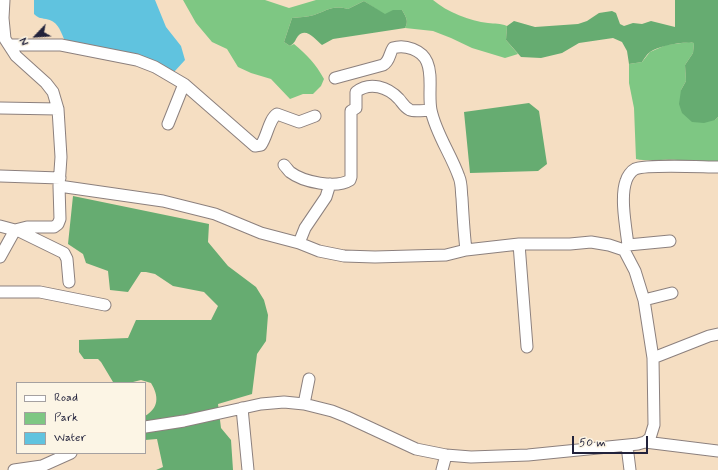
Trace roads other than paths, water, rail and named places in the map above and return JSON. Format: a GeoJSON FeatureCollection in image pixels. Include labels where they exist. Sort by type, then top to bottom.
{"type":"FeatureCollection","features":[{"type":"Feature","properties":{"kind":"street"},"geometry":{"type":"LineString","coordinates":[[0,258],[15,231],[27,227],[54,226],[58,224],[60,219],[59,182],[61,157],[58,109],[53,92],[46,83],[16,56],[5,38],[3,18],[4,0]]}},
{"type":"Feature","properties":{"kind":"street"},"geometry":{"type":"LineString","coordinates":[[9,44],[62,45],[137,60],[155,67],[184,84],[255,146],[260,145],[264,141],[273,117],[276,114],[299,122],[315,116]]}},
{"type":"Feature","properties":{"kind":"street"},"geometry":{"type":"LineString","coordinates":[[335,78],[383,65],[388,60],[393,48],[398,46],[408,47],[421,53],[427,62],[430,81],[431,110],[439,134],[460,179],[466,250]]}},
{"type":"Feature","properties":{"kind":"street"},"geometry":{"type":"LineString","coordinates":[[168,124],[184,84]]}},
{"type":"Feature","properties":{"kind":"street"},"geometry":{"type":"LineString","coordinates":[[284,165],[290,172],[313,182],[330,184],[347,182],[350,180],[351,111],[356,108],[358,90],[365,87],[379,86],[395,96],[406,108],[411,110],[431,110]]}},
{"type":"Feature","properties":{"kind":"street"},"geometry":{"type":"LineString","coordinates":[[0,108],[58,109]]}},
{"type":"Feature","properties":{"kind":"street"},"geometry":{"type":"LineString","coordinates":[[645,442],[650,438],[654,425],[653,362],[644,300],[626,248],[624,190],[626,180],[634,170],[640,167],[718,167]]}},
{"type":"Feature","properties":{"kind":"street"},"geometry":{"type":"LineString","coordinates":[[0,176],[59,182],[163,201],[215,214],[261,233],[337,255],[375,258],[446,255],[466,250],[519,244],[570,244],[591,242],[626,248],[670,241]]}},
{"type":"Feature","properties":{"kind":"street"},"geometry":{"type":"LineString","coordinates":[[299,243],[305,228],[326,197],[330,184]]}},
{"type":"Feature","properties":{"kind":"street"},"geometry":{"type":"LineString","coordinates":[[0,226],[15,231],[64,253],[67,259],[69,282]]}},
{"type":"Feature","properties":{"kind":"street"},"geometry":{"type":"LineString","coordinates":[[519,244],[527,347]]}},
{"type":"Feature","properties":{"kind":"street"},"geometry":{"type":"LineString","coordinates":[[0,292],[40,292],[105,304]]}},
{"type":"Feature","properties":{"kind":"street"},"geometry":{"type":"LineString","coordinates":[[644,300],[672,293]]}},
{"type":"Feature","properties":{"kind":"street"},"geometry":{"type":"LineString","coordinates":[[653,362],[709,336],[718,334]]}},
{"type":"Feature","properties":{"kind":"street"},"geometry":{"type":"LineString","coordinates":[[304,404],[309,379]]}},
{"type":"Feature","properties":{"kind":"street"},"geometry":{"type":"LineString","coordinates":[[146,427],[184,421],[261,404],[277,402],[304,404],[332,411],[416,449],[471,458],[528,455],[627,446],[645,442],[718,451]]}},
{"type":"Feature","properties":{"kind":"street"},"geometry":{"type":"LineString","coordinates":[[242,408],[248,470]]}},
{"type":"Feature","properties":{"kind":"street"},"geometry":{"type":"LineString","coordinates":[[627,446],[630,470]]}},
{"type":"Feature","properties":{"kind":"street"},"geometry":{"type":"LineString","coordinates":[[17,470],[42,468],[69,454]]}},
{"type":"Feature","properties":{"kind":"street"},"geometry":{"type":"LineString","coordinates":[[442,470],[446,455]]}},
{"type":"Feature","properties":{"kind":"water"},"geometry":{"type":"Polygon","coordinates":[[[34,0],[155,0],[166,27],[181,46],[185,60],[174,72],[64,39],[59,29],[53,22],[38,17],[34,14],[34,0]]]}}]}
